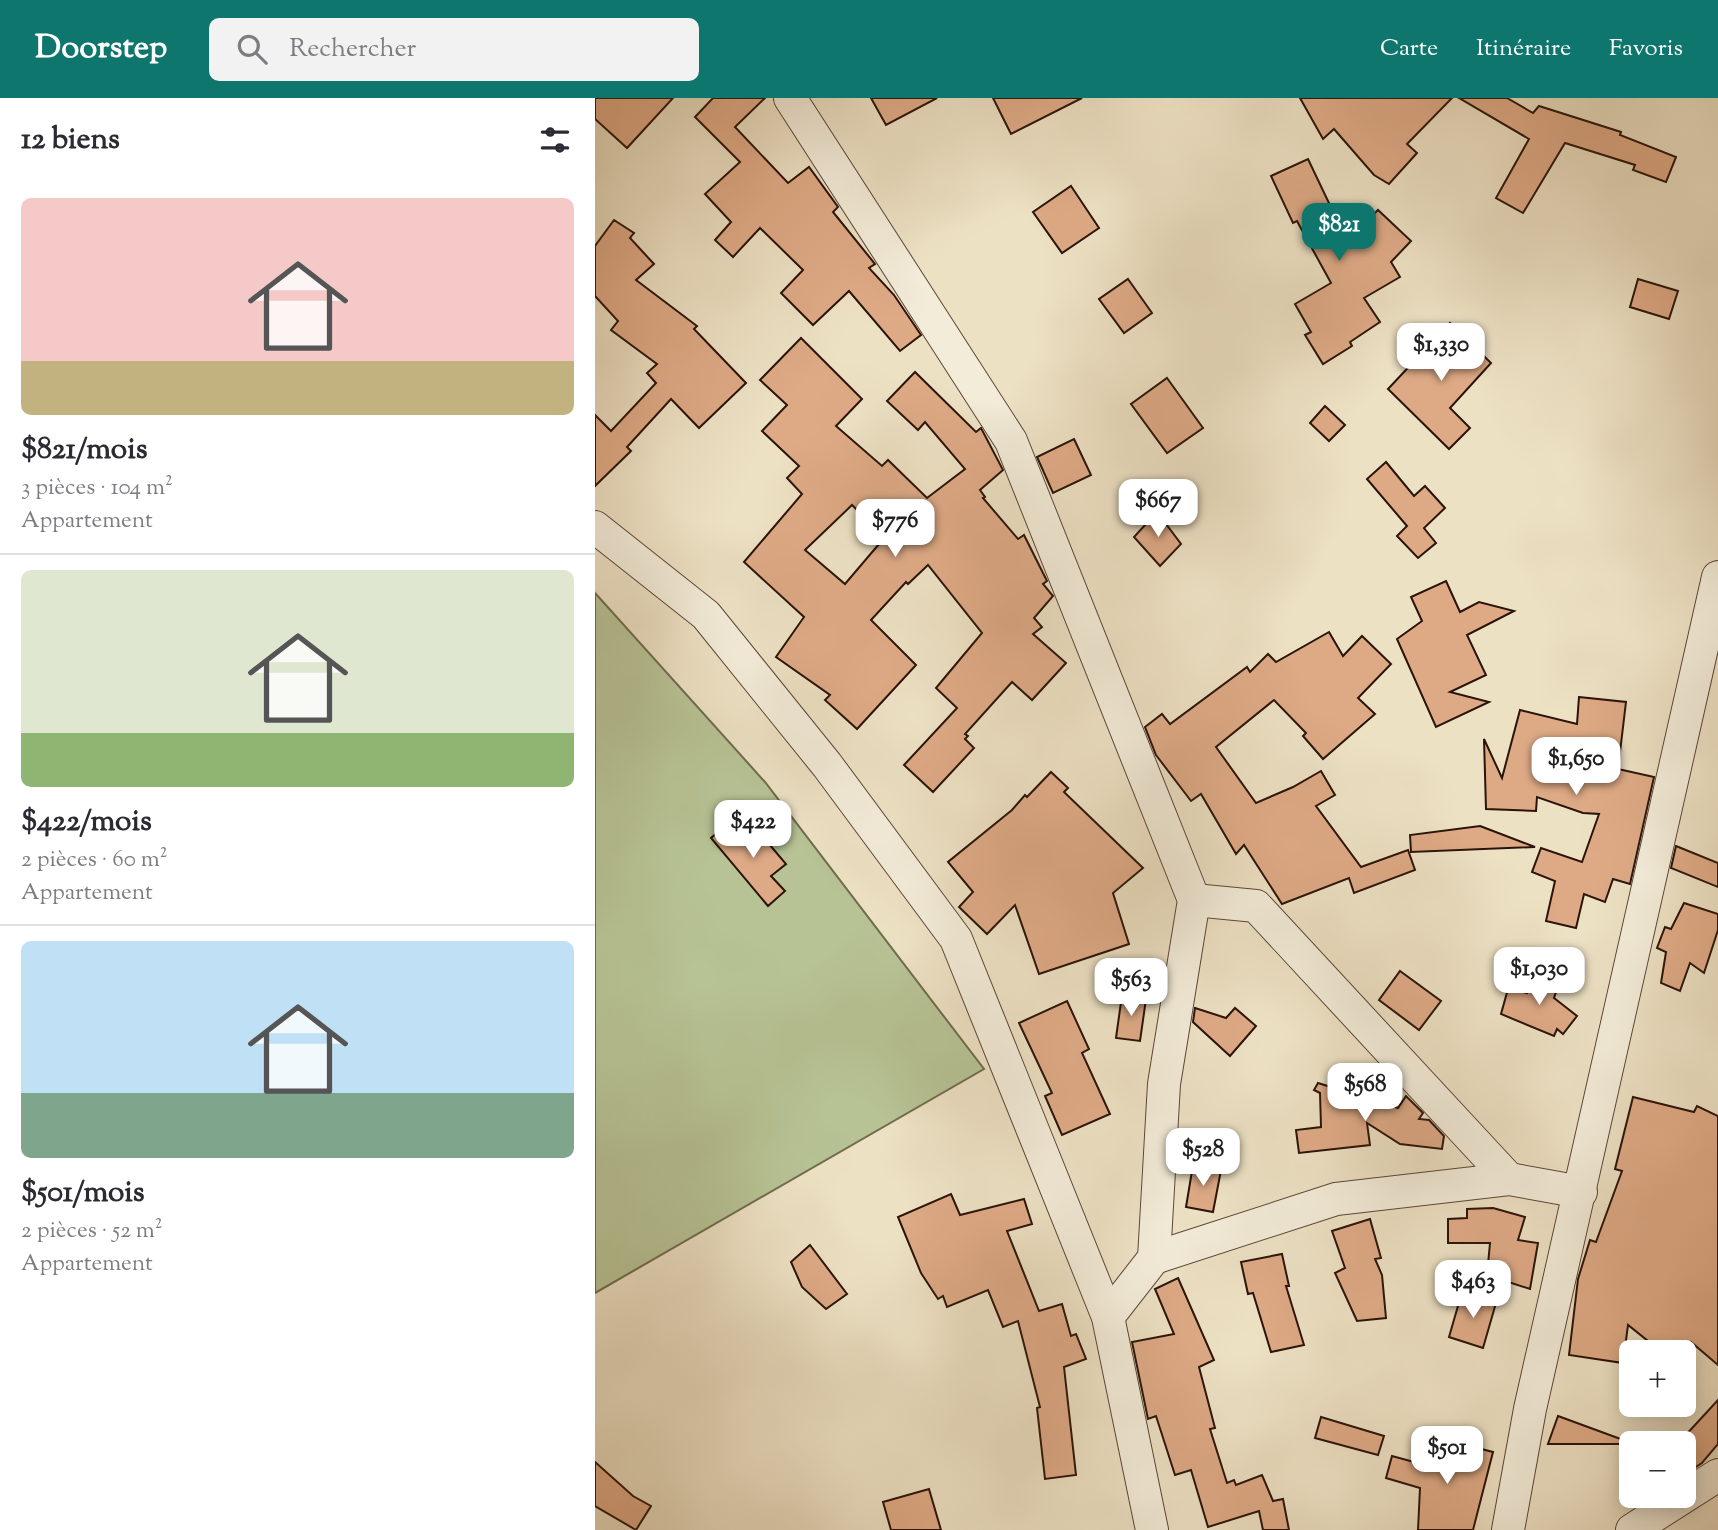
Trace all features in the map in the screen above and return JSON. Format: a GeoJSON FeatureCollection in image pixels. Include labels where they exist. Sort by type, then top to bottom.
{"type":"FeatureCollection","features":[{"type":"Feature","properties":{"kind":"street"},"geometry":{"type":"LineString","coordinates":[[790,98],[1011,441],[1195,900],[1164,1084],[1154,1258]]}},
{"type":"Feature","properties":{"kind":"street"},"geometry":{"type":"LineString","coordinates":[[595,527],[706,615],[827,765],[956,939],[1108,1317],[1152,1530]]}},
{"type":"Feature","properties":{"kind":"street"},"geometry":{"type":"LineString","coordinates":[[1508,1530],[1530,1409],[1718,577]]}},
{"type":"Feature","properties":{"kind":"street"},"geometry":{"type":"LineString","coordinates":[[1195,900],[1256,906],[1509,1179]]}},
{"type":"Feature","properties":{"kind":"street"},"geometry":{"type":"LineString","coordinates":[[1108,1317],[1154,1258],[1336,1199],[1509,1179],[1581,1192]]}},
{"type":"Feature","properties":{"kind":"street"},"geometry":{"type":"LineString","coordinates":[[1632,1530],[1718,1475]]}},
{"type":"Feature","properties":{"kind":"street"},"geometry":{"type":"LineString","coordinates":[[1661,1511],[1718,1498]]}},
{"type":"Feature","properties":{"kind":"green space"},"geometry":{"type":"Polygon","coordinates":[[[595,593],[765,782],[984,1069],[595,1293],[595,593]]]}},
{"type":"Feature","properties":{"kind":"building"},"geometry":{"type":"Polygon","coordinates":[[[595,98],[673,98],[627,148],[595,119],[595,98]]]}},
{"type":"Feature","properties":{"kind":"building"},"geometry":{"type":"Polygon","coordinates":[[[713,98],[765,98],[735,127],[788,183],[809,167],[838,207],[833,212],[875,264],[869,268],[894,295],[921,335],[900,351],[849,291],[813,325],[781,293],[803,270],[760,228],[733,257],[715,240],[731,222],[705,194],[740,162],[695,117],[713,98]]]}},
{"type":"Feature","properties":{"kind":"building"},"geometry":{"type":"Polygon","coordinates":[[[871,98],[937,98],[886,125],[871,98]]]}},
{"type":"Feature","properties":{"kind":"building"},"geometry":{"type":"Polygon","coordinates":[[[993,98],[1082,98],[1011,134],[993,98]]]}},
{"type":"Feature","properties":{"kind":"building"},"geometry":{"type":"Polygon","coordinates":[[[1300,98],[1452,98],[1407,144],[1417,153],[1389,184],[1374,175],[1334,129],[1323,139],[1300,98]]]}},
{"type":"Feature","properties":{"kind":"building"},"geometry":{"type":"Polygon","coordinates":[[[1459,98],[1507,98],[1533,113],[1539,106],[1621,132],[1620,135],[1676,157],[1666,182],[1633,170],[1635,165],[1565,143],[1523,213],[1496,198],[1529,139],[1459,98]]]}},
{"type":"Feature","properties":{"kind":"building"},"geometry":{"type":"Polygon","coordinates":[[[1308,159],[1347,241],[1378,210],[1411,241],[1391,262],[1400,277],[1364,298],[1380,322],[1350,342],[1352,346],[1323,364],[1305,335],[1311,332],[1295,304],[1331,283],[1297,221],[1293,223],[1271,176],[1308,159]]]}},
{"type":"Feature","properties":{"kind":"building"},"geometry":{"type":"Polygon","coordinates":[[[1071,186],[1099,228],[1062,253],[1033,212],[1071,186]]]}},
{"type":"Feature","properties":{"kind":"building"},"geometry":{"type":"Polygon","coordinates":[[[614,220],[634,233],[630,238],[654,264],[636,280],[697,326],[694,329],[746,383],[699,428],[671,399],[627,447],[631,451],[595,486],[595,415],[611,431],[656,383],[647,373],[657,364],[611,330],[618,321],[595,296],[595,246],[614,220]]]}},
{"type":"Feature","properties":{"kind":"building"},"geometry":{"type":"Polygon","coordinates":[[[1128,279],[1152,313],[1124,333],[1099,299],[1128,279]]]}},
{"type":"Feature","properties":{"kind":"building"},"geometry":{"type":"Polygon","coordinates":[[[1638,279],[1678,291],[1669,319],[1630,307],[1638,279]]]}},
{"type":"Feature","properties":{"kind":"building"},"geometry":{"type":"Polygon","coordinates":[[[1450,323],[1491,363],[1450,408],[1470,428],[1449,449],[1388,389],[1450,323]]]}},
{"type":"Feature","properties":{"kind":"building"},"geometry":{"type":"Polygon","coordinates":[[[801,338],[862,399],[836,426],[882,466],[888,460],[927,498],[965,469],[925,422],[918,430],[887,401],[915,372],[976,432],[981,428],[1003,470],[980,490],[985,497],[983,498],[1018,539],[1024,535],[1047,581],[1043,584],[1053,596],[1034,618],[1042,627],[1033,634],[1066,663],[1032,700],[1012,682],[965,734],[968,736],[965,739],[974,748],[933,792],[904,765],[957,708],[936,688],[982,633],[928,565],[908,584],[906,582],[871,620],[916,665],[857,729],[825,700],[830,695],[776,657],[804,617],[744,562],[802,494],[787,478],[799,466],[762,431],[787,405],[760,380],[801,338]],[[852,505],[805,550],[845,584],[885,537],[852,505]]]}},
{"type":"Feature","properties":{"kind":"building"},"geometry":{"type":"Polygon","coordinates":[[[1167,378],[1203,428],[1167,453],[1131,404],[1167,378]]]}},
{"type":"Feature","properties":{"kind":"building"},"geometry":{"type":"Polygon","coordinates":[[[1325,406],[1345,425],[1329,441],[1310,423],[1325,406]]]}},
{"type":"Feature","properties":{"kind":"building"},"geometry":{"type":"Polygon","coordinates":[[[1074,439],[1091,475],[1053,493],[1037,457],[1074,439]]]}},
{"type":"Feature","properties":{"kind":"building"},"geometry":{"type":"Polygon","coordinates":[[[1386,462],[1414,496],[1425,486],[1445,508],[1424,528],[1436,543],[1418,558],[1397,536],[1407,526],[1367,479],[1386,462]]]}},
{"type":"Feature","properties":{"kind":"building"},"geometry":{"type":"Polygon","coordinates":[[[1157,512],[1181,544],[1160,566],[1134,537],[1157,512]]]}},
{"type":"Feature","properties":{"kind":"building"},"geometry":{"type":"Polygon","coordinates":[[[1446,581],[1460,612],[1479,602],[1514,611],[1467,635],[1486,675],[1450,692],[1489,702],[1436,727],[1397,639],[1422,621],[1411,597],[1446,581]]]}},
{"type":"Feature","properties":{"kind":"building"},"geometry":{"type":"Polygon","coordinates":[[[1329,632],[1343,656],[1362,636],[1391,664],[1358,698],[1375,714],[1323,759],[1303,736],[1306,733],[1274,700],[1216,747],[1256,803],[1321,771],[1335,795],[1316,806],[1361,867],[1408,850],[1415,870],[1354,893],[1349,878],[1282,904],[1244,845],[1236,854],[1201,794],[1191,801],[1156,755],[1145,727],[1162,714],[1170,724],[1247,667],[1250,672],[1268,654],[1276,662],[1329,632]]]}},
{"type":"Feature","properties":{"kind":"building"},"geometry":{"type":"Polygon","coordinates":[[[1579,697],[1626,702],[1618,769],[1654,777],[1630,884],[1613,879],[1605,902],[1584,894],[1576,928],[1546,921],[1555,881],[1532,872],[1541,848],[1582,862],[1599,814],[1583,813],[1537,797],[1536,811],[1486,809],[1484,739],[1502,778],[1520,710],[1577,724],[1579,697]]]}},
{"type":"Feature","properties":{"kind":"building"},"geometry":{"type":"Polygon","coordinates":[[[1051,772],[1068,788],[1064,792],[1143,868],[1113,893],[1129,944],[1039,974],[1015,905],[987,934],[959,907],[973,892],[948,862],[1012,810],[1025,795],[1027,797],[1051,772]]]}},
{"type":"Feature","properties":{"kind":"building"},"geometry":{"type":"Polygon","coordinates":[[[728,824],[739,837],[753,825],[786,864],[771,876],[785,891],[768,906],[711,838],[728,824]]]}},
{"type":"Feature","properties":{"kind":"building"},"geometry":{"type":"Polygon","coordinates":[[[1480,826],[1535,847],[1411,852],[1410,835],[1480,826]]]}},
{"type":"Feature","properties":{"kind":"building"},"geometry":{"type":"Polygon","coordinates":[[[1676,846],[1718,863],[1718,887],[1671,868],[1676,846]]]}},
{"type":"Feature","properties":{"kind":"building"},"geometry":{"type":"Polygon","coordinates":[[[1684,903],[1718,914],[1718,930],[1704,973],[1690,963],[1680,991],[1661,983],[1666,952],[1657,948],[1665,927],[1671,929],[1684,903]]]}},
{"type":"Feature","properties":{"kind":"building"},"geometry":{"type":"Polygon","coordinates":[[[1400,971],[1441,1001],[1419,1030],[1379,1000],[1400,971]]]}},
{"type":"Feature","properties":{"kind":"building"},"geometry":{"type":"Polygon","coordinates":[[[1533,974],[1559,983],[1554,998],[1577,1016],[1563,1034],[1557,1029],[1554,1036],[1501,1014],[1508,989],[1527,993],[1533,974]]]}},
{"type":"Feature","properties":{"kind":"building"},"geometry":{"type":"Polygon","coordinates":[[[1122,995],[1146,999],[1140,1041],[1116,1038],[1122,995]]]}},
{"type":"Feature","properties":{"kind":"building"},"geometry":{"type":"Polygon","coordinates":[[[1067,1001],[1089,1049],[1082,1053],[1110,1114],[1062,1135],[1045,1096],[1052,1093],[1019,1023],[1067,1001]]]}},
{"type":"Feature","properties":{"kind":"building"},"geometry":{"type":"Polygon","coordinates":[[[1195,1008],[1226,1018],[1235,1008],[1256,1026],[1230,1056],[1193,1022],[1195,1008]]]}},
{"type":"Feature","properties":{"kind":"building"},"geometry":{"type":"Polygon","coordinates":[[[1318,1083],[1398,1108],[1406,1096],[1423,1113],[1419,1119],[1429,1120],[1444,1136],[1442,1149],[1400,1144],[1367,1123],[1370,1145],[1299,1153],[1296,1130],[1321,1127],[1320,1093],[1314,1090],[1318,1083]]]}},
{"type":"Feature","properties":{"kind":"building"},"geometry":{"type":"Polygon","coordinates":[[[1633,1097],[1694,1112],[1697,1106],[1718,1116],[1718,1365],[1696,1346],[1696,1340],[1647,1340],[1628,1325],[1626,1340],[1619,1340],[1619,1362],[1569,1355],[1578,1279],[1590,1240],[1596,1242],[1622,1171],[1615,1169],[1633,1097]]]}},
{"type":"Feature","properties":{"kind":"building"},"geometry":{"type":"Polygon","coordinates":[[[1193,1165],[1221,1170],[1213,1212],[1186,1207],[1193,1165]]]}},
{"type":"Feature","properties":{"kind":"building"},"geometry":{"type":"Polygon","coordinates":[[[951,1194],[960,1215],[1024,1199],[1032,1224],[1007,1231],[1039,1311],[1062,1304],[1071,1336],[1076,1334],[1086,1359],[1064,1367],[1076,1475],[1045,1479],[1037,1408],[1040,1407],[1018,1321],[1003,1327],[988,1290],[947,1307],[943,1296],[938,1299],[921,1273],[898,1217],[951,1194]]]}},
{"type":"Feature","properties":{"kind":"building"},"geometry":{"type":"Polygon","coordinates":[[[1493,1208],[1525,1217],[1518,1240],[1538,1243],[1530,1289],[1487,1275],[1490,1243],[1448,1243],[1448,1219],[1467,1218],[1467,1209],[1493,1208]]]}},
{"type":"Feature","properties":{"kind":"building"},"geometry":{"type":"Polygon","coordinates":[[[1370,1219],[1381,1258],[1375,1259],[1382,1275],[1386,1318],[1357,1321],[1335,1273],[1345,1268],[1332,1231],[1370,1219]]]}},
{"type":"Feature","properties":{"kind":"building"},"geometry":{"type":"Polygon","coordinates":[[[810,1245],[847,1294],[826,1309],[802,1287],[791,1262],[810,1245]]]}},
{"type":"Feature","properties":{"kind":"building"},"geometry":{"type":"Polygon","coordinates":[[[1282,1254],[1289,1286],[1286,1286],[1304,1345],[1271,1352],[1253,1293],[1248,1294],[1241,1262],[1282,1254]]]}},
{"type":"Feature","properties":{"kind":"building"},"geometry":{"type":"Polygon","coordinates":[[[1178,1278],[1214,1360],[1199,1367],[1215,1428],[1210,1429],[1227,1483],[1234,1480],[1236,1485],[1262,1475],[1273,1501],[1283,1499],[1289,1530],[1263,1530],[1259,1511],[1208,1527],[1191,1470],[1175,1475],[1156,1416],[1148,1419],[1132,1342],[1174,1334],[1155,1289],[1178,1278]]]}},
{"type":"Feature","properties":{"kind":"building"},"geometry":{"type":"Polygon","coordinates":[[[1462,1292],[1496,1303],[1483,1348],[1449,1337],[1462,1292]]]}},
{"type":"Feature","properties":{"kind":"building"},"geometry":{"type":"Polygon","coordinates":[[[1718,1400],[1718,1444],[1696,1467],[1696,1431],[1689,1431],[1718,1400]]]}},
{"type":"Feature","properties":{"kind":"building"},"geometry":{"type":"Polygon","coordinates":[[[1558,1416],[1619,1438],[1619,1444],[1548,1444],[1558,1416]]]}},
{"type":"Feature","properties":{"kind":"building"},"geometry":{"type":"Polygon","coordinates":[[[1321,1417],[1384,1436],[1378,1455],[1315,1438],[1321,1417]]]}},
{"type":"Feature","properties":{"kind":"building"},"geometry":{"type":"Polygon","coordinates":[[[1443,1439],[1493,1452],[1473,1530],[1418,1530],[1420,1488],[1386,1478],[1392,1456],[1436,1468],[1443,1439]]]}},
{"type":"Feature","properties":{"kind":"building"},"geometry":{"type":"Polygon","coordinates":[[[595,1462],[633,1496],[651,1506],[636,1530],[595,1506],[595,1462]]]}},
{"type":"Feature","properties":{"kind":"building"},"geometry":{"type":"Polygon","coordinates":[[[929,1489],[941,1530],[891,1530],[883,1502],[929,1489]]]}}]}
